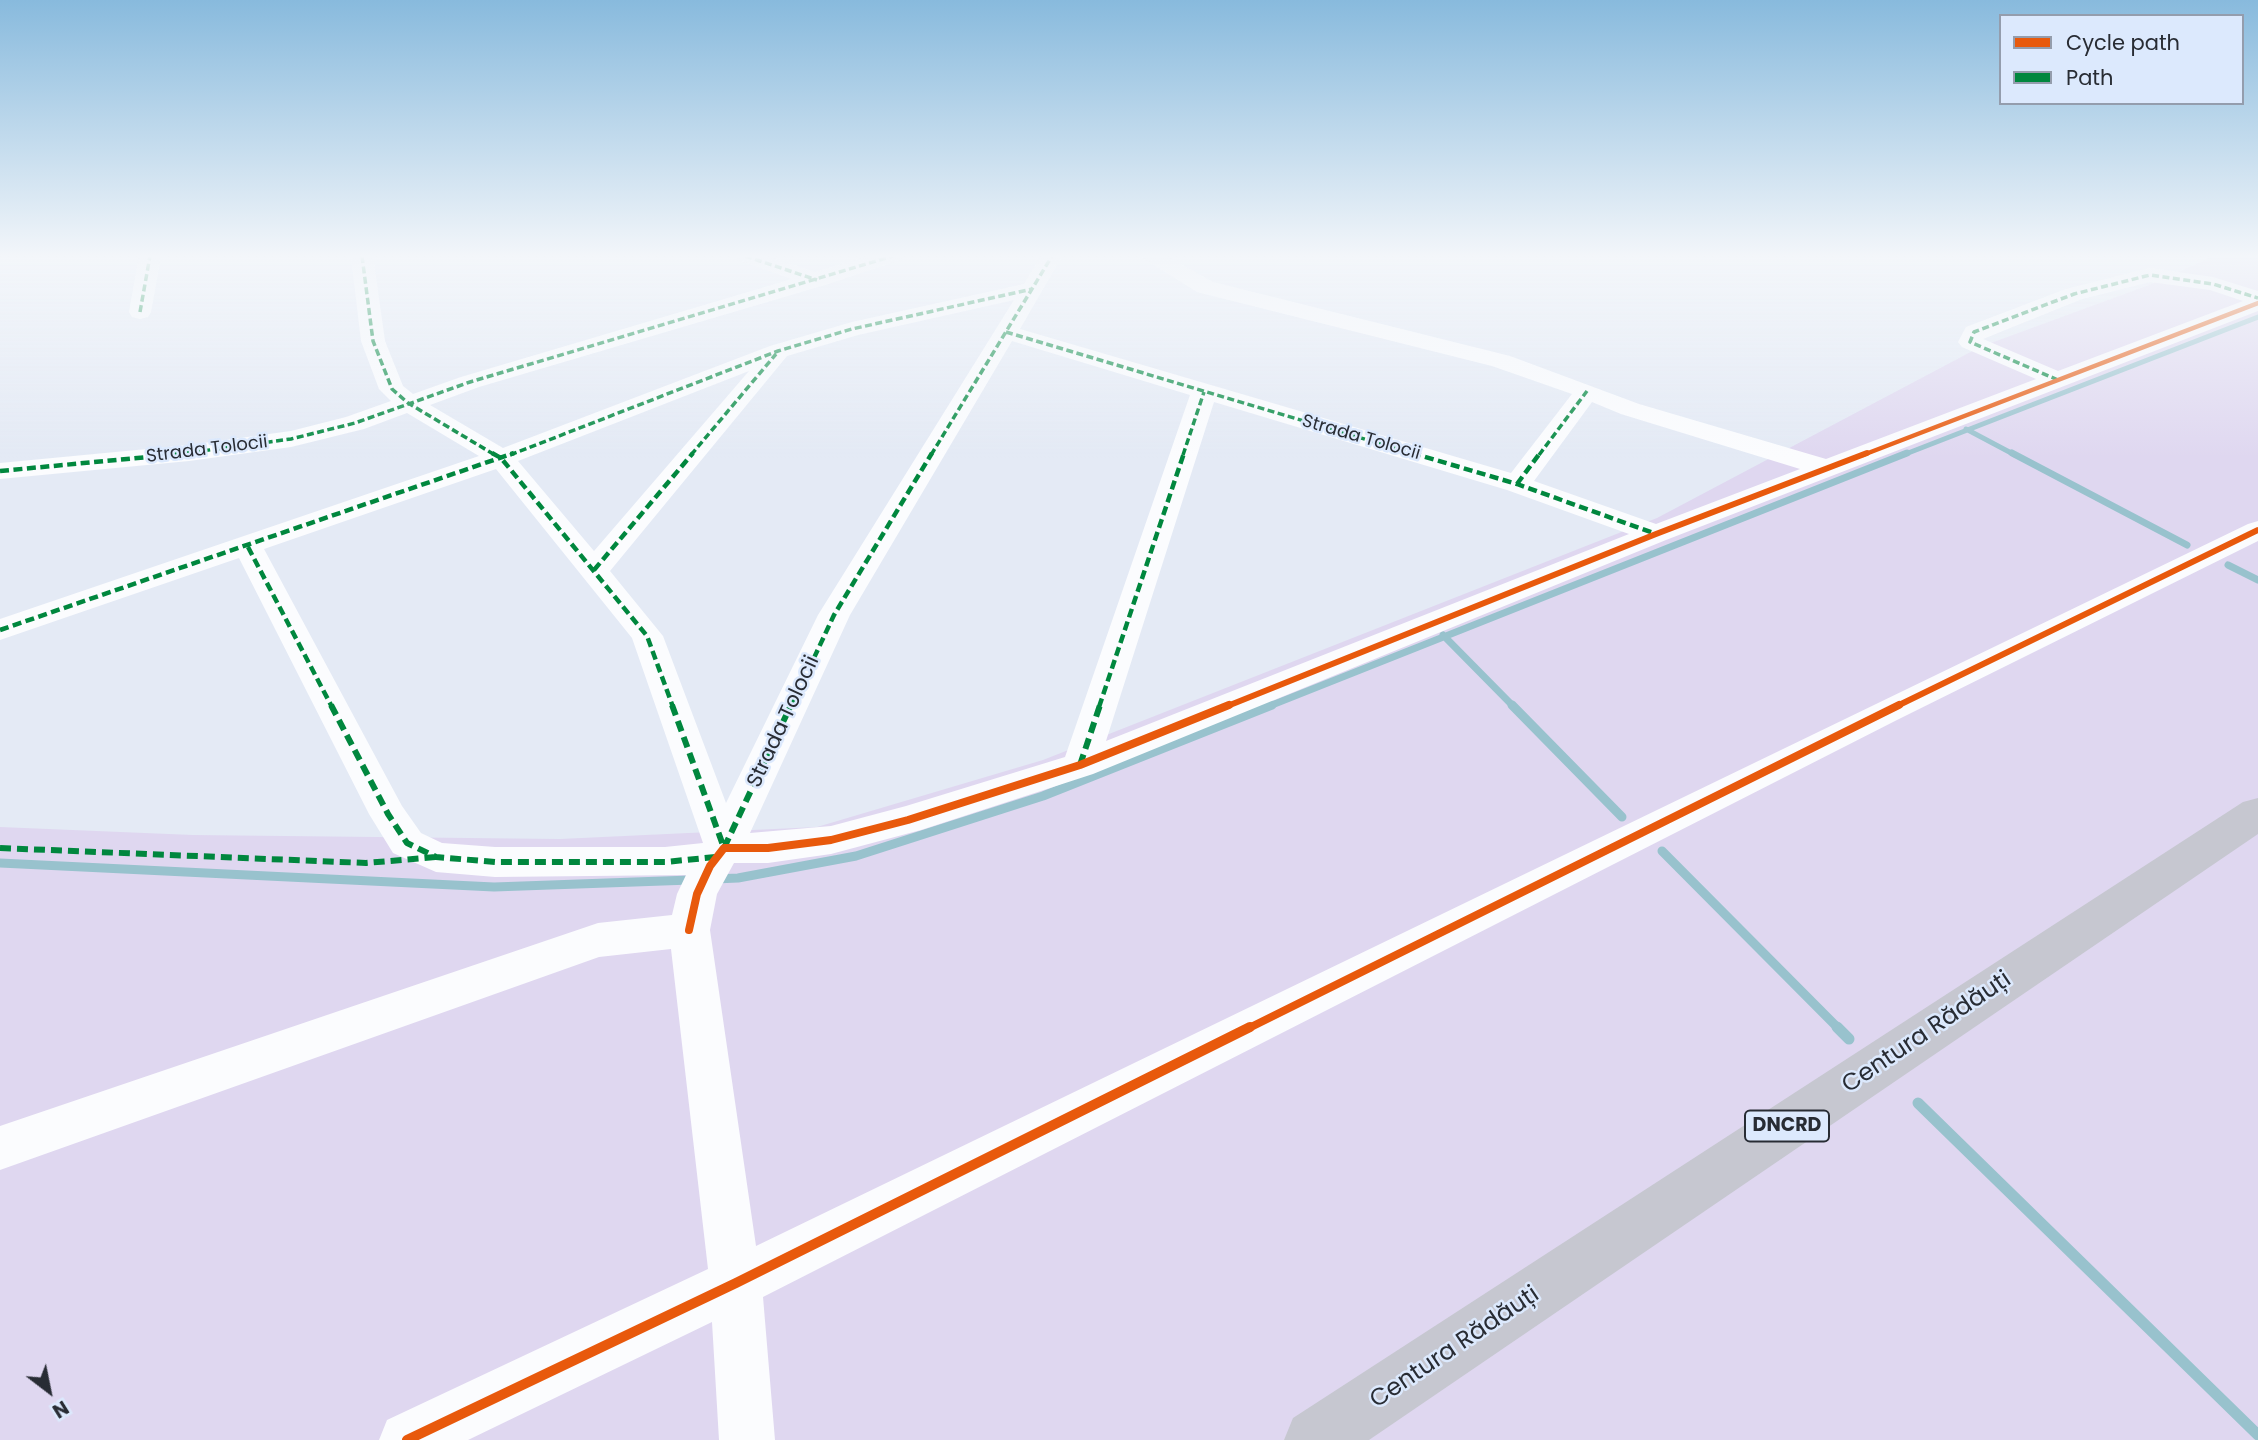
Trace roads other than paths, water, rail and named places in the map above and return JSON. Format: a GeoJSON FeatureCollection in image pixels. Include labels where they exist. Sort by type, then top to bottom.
{"type":"FeatureCollection","features":[{"type":"Feature","properties":{"kind":"main road","name":"Centura Rădăuți"},"geometry":{"type":"LineString","coordinates":[[1315,1440],[2258,813]]}},
{"type":"Feature","properties":{"kind":"street"},"geometry":{"type":"LineString","coordinates":[[371,323],[373,341],[393,389],[408,403],[500,458],[647,636],[707,879],[747,1440]]}},
{"type":"Feature","properties":{"kind":"street","name":"Strada Tolocii"},"geometry":{"type":"LineString","coordinates":[[0,471],[189,453],[291,439],[355,423],[470,382],[670,323]]}},
{"type":"Feature","properties":{"kind":"street"},"geometry":{"type":"LineString","coordinates":[[0,630],[248,547],[500,458],[778,351],[874,323]]}},
{"type":"Feature","properties":{"kind":"street","name":"Strada Tolocii"},"geometry":{"type":"LineString","coordinates":[[707,879],[834,615],[1011,323]]}},
{"type":"Feature","properties":{"kind":"street"},"geometry":{"type":"LineString","coordinates":[[1348,323],[1501,361],[1656,418],[1829,469]]}},
{"type":"Feature","properties":{"kind":"street"},"geometry":{"type":"LineString","coordinates":[[1997,323],[1974,332],[1970,342],[2058,380]]}},
{"type":"Feature","properties":{"kind":"street"},"geometry":{"type":"LineString","coordinates":[[0,1148],[598,940],[768,848],[831,840],[908,820],[1080,765],[1656,534],[2200,323]]}},
{"type":"Feature","properties":{"kind":"street","name":"Strada Tolocii"},"geometry":{"type":"LineString","coordinates":[[1006,332],[1517,484],[1656,534]]}},
{"type":"Feature","properties":{"kind":"street"},"geometry":{"type":"LineString","coordinates":[[594,570],[778,351]]}},
{"type":"Feature","properties":{"kind":"street"},"geometry":{"type":"LineString","coordinates":[[1517,484],[1587,391]]}},
{"type":"Feature","properties":{"kind":"street"},"geometry":{"type":"LineString","coordinates":[[1080,765],[1204,392]]}},
{"type":"Feature","properties":{"kind":"street"},"geometry":{"type":"LineString","coordinates":[[407,1440],[736,1283],[1885,712],[2258,530]]}},
{"type":"Feature","properties":{"kind":"street"},"geometry":{"type":"LineString","coordinates":[[248,547],[388,814],[407,843],[436,858],[495,862],[665,862],[707,879]]}},
{"type":"Feature","properties":{"kind":"waterway"},"geometry":{"type":"LineString","coordinates":[[1968,430],[2242,323]]}},
{"type":"Feature","properties":{"kind":"waterway"},"geometry":{"type":"LineString","coordinates":[[1903,455],[1968,430]]}},
{"type":"Feature","properties":{"kind":"waterway"},"geometry":{"type":"LineString","coordinates":[[1968,430],[2015,455]]}},
{"type":"Feature","properties":{"kind":"waterway"},"geometry":{"type":"LineString","coordinates":[[1445,637],[1907,453]]}},
{"type":"Feature","properties":{"kind":"waterway"},"geometry":{"type":"LineString","coordinates":[[2012,453],[2187,545]]}},
{"type":"Feature","properties":{"kind":"waterway"},"geometry":{"type":"LineString","coordinates":[[2228,565],[2258,580]]}},
{"type":"Feature","properties":{"kind":"waterway"},"geometry":{"type":"LineString","coordinates":[[1267,707],[1445,637]]}},
{"type":"Feature","properties":{"kind":"waterway"},"geometry":{"type":"LineString","coordinates":[[1445,637],[1514,707]]}},
{"type":"Feature","properties":{"kind":"waterway"},"geometry":{"type":"LineString","coordinates":[[715,879],[738,878],[856,856],[1043,796],[1272,705]]}},
{"type":"Feature","properties":{"kind":"waterway"},"geometry":{"type":"LineString","coordinates":[[1512,705],[1622,817]]}},
{"type":"Feature","properties":{"kind":"waterway"},"geometry":{"type":"LineString","coordinates":[[1662,851],[1839,1029]]}},
{"type":"Feature","properties":{"kind":"waterway"},"geometry":{"type":"LineString","coordinates":[[0,863],[494,887],[691,880]]}},
{"type":"Feature","properties":{"kind":"waterway"},"geometry":{"type":"LineString","coordinates":[[1839,1029],[1849,1039]]}},
{"type":"Feature","properties":{"kind":"waterway"},"geometry":{"type":"LineString","coordinates":[[1918,1103],[2258,1435]]}}]}
